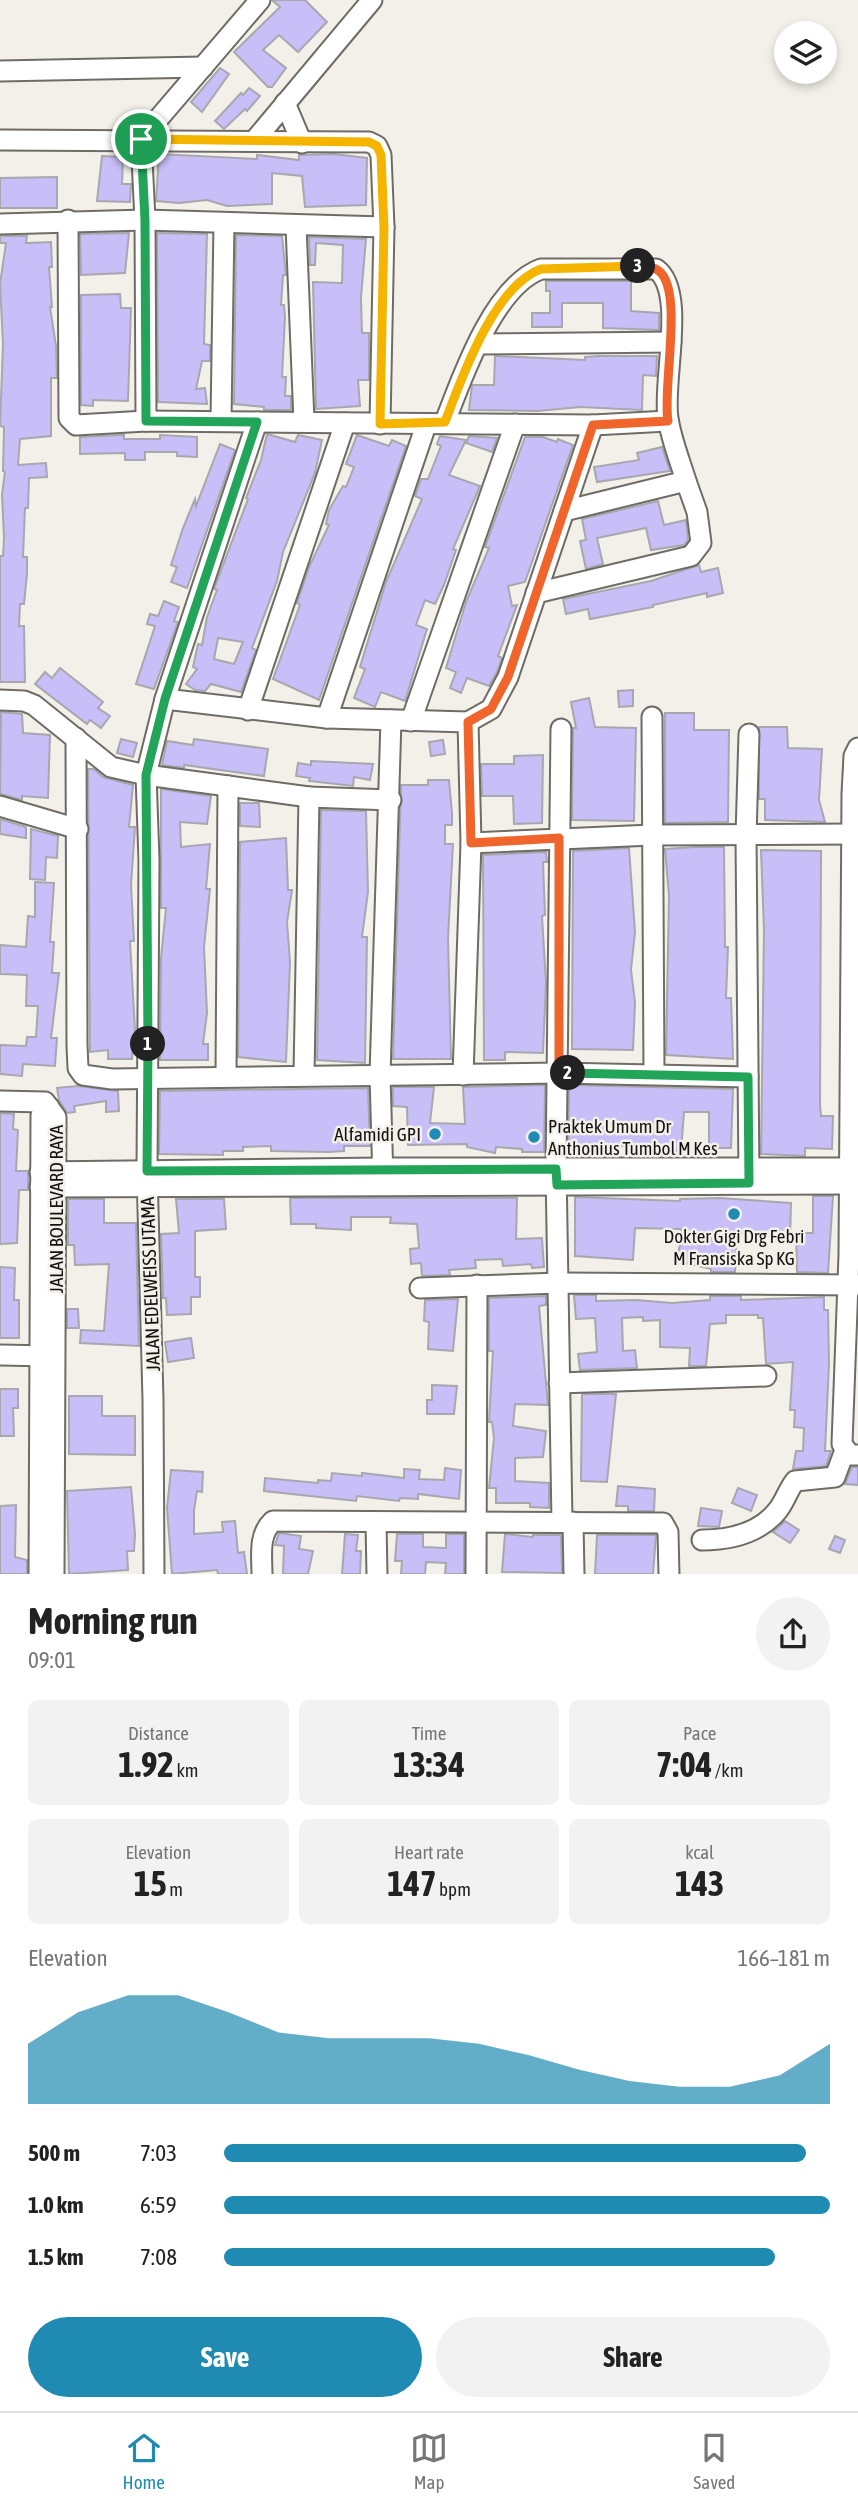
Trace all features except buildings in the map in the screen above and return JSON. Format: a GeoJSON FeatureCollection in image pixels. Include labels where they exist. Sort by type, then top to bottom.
{"type":"FeatureCollection","features":[{"type":"Feature","properties":{"kind":"street"},"geometry":{"type":"LineString","coordinates":[[146,421],[145,220],[141,139],[260,0]]}},
{"type":"Feature","properties":{"kind":"street"},"geometry":{"type":"LineString","coordinates":[[254,141],[372,0]]}},
{"type":"Feature","properties":{"kind":"street"},"geometry":{"type":"LineString","coordinates":[[0,71],[203,67]]}},
{"type":"Feature","properties":{"kind":"street"},"geometry":{"type":"LineString","coordinates":[[285,103],[302,143]]}},
{"type":"Feature","properties":{"kind":"street"},"geometry":{"type":"LineString","coordinates":[[0,140],[369,142],[377,146],[381,155],[384,228],[380,424]]}},
{"type":"Feature","properties":{"kind":"street"},"geometry":{"type":"LineString","coordinates":[[0,224],[68,220],[145,220],[384,228]]}},
{"type":"Feature","properties":{"kind":"street"},"geometry":{"type":"LineString","coordinates":[[68,220],[69,418],[76,425],[146,421],[593,425],[668,421]]}},
{"type":"Feature","properties":{"kind":"street"},"geometry":{"type":"LineString","coordinates":[[221,421],[224,223]]}},
{"type":"Feature","properties":{"kind":"street"},"geometry":{"type":"LineString","coordinates":[[296,226],[304,422]]}},
{"type":"Feature","properties":{"kind":"street"},"geometry":{"type":"LineString","coordinates":[[327,718],[436,423],[460,383],[502,300],[527,274],[541,269],[645,266],[662,273],[670,295],[673,316],[666,383],[668,421],[702,534],[695,554],[536,593]]}},
{"type":"Feature","properties":{"kind":"street"},"geometry":{"type":"LineString","coordinates":[[479,344],[671,342]]}},
{"type":"Feature","properties":{"kind":"street","name":"JALAN EDELWEISS UTAMA"},"geometry":{"type":"LineString","coordinates":[[154,1574],[147,1178],[149,860],[146,775],[165,699],[257,422]]}},
{"type":"Feature","properties":{"kind":"street"},"geometry":{"type":"LineString","coordinates":[[248,710],[345,423]]}},
{"type":"Feature","properties":{"kind":"street"},"geometry":{"type":"LineString","coordinates":[[411,721],[515,424]]}},
{"type":"Feature","properties":{"kind":"street"},"geometry":{"type":"LineString","coordinates":[[165,699],[327,718],[468,722],[484,715],[497,702],[593,425]]}},
{"type":"Feature","properties":{"kind":"street"},"geometry":{"type":"LineString","coordinates":[[564,511],[686,481]]}},
{"type":"Feature","properties":{"kind":"street"},"geometry":{"type":"LineString","coordinates":[[0,700],[24,701],[34,705],[111,767],[146,775],[309,797],[391,800]]}},
{"type":"Feature","properties":{"kind":"street"},"geometry":{"type":"LineString","coordinates":[[652,717],[653,1073]]}},
{"type":"Feature","properties":{"kind":"street"},"geometry":{"type":"LineString","coordinates":[[382,1176],[380,1076],[391,800],[391,720]]}},
{"type":"Feature","properties":{"kind":"street"},"geometry":{"type":"LineString","coordinates":[[463,1076],[471,843],[468,722]]}},
{"type":"Feature","properties":{"kind":"street"},"geometry":{"type":"LineString","coordinates":[[561,729],[557,1177],[559,1383],[567,1522],[574,1574]]}},
{"type":"Feature","properties":{"kind":"street"},"geometry":{"type":"LineString","coordinates":[[749,734],[746,836],[749,1175]]}},
{"type":"Feature","properties":{"kind":"street"},"geometry":{"type":"LineString","coordinates":[[76,738],[78,1068],[83,1074],[93,1077],[148,1079],[559,1073],[748,1077]]}},
{"type":"Feature","properties":{"kind":"street"},"geometry":{"type":"LineString","coordinates":[[702,1540],[738,1535],[761,1526],[777,1511],[795,1481],[835,1477],[852,1452],[842,1444],[853,1285],[855,834],[852,794],[854,756],[858,748]]}},
{"type":"Feature","properties":{"kind":"street"},"geometry":{"type":"LineString","coordinates":[[226,1076],[228,786]]}},
{"type":"Feature","properties":{"kind":"street"},"geometry":{"type":"LineString","coordinates":[[304,1075],[309,797]]}},
{"type":"Feature","properties":{"kind":"street"},"geometry":{"type":"LineString","coordinates":[[0,806],[78,829]]}},
{"type":"Feature","properties":{"kind":"street"},"geometry":{"type":"LineString","coordinates":[[471,843],[652,835],[855,834]]}},
{"type":"Feature","properties":{"kind":"street","name":"JALAN BOULEVARD RAYA"},"geometry":{"type":"LineString","coordinates":[[0,1101],[38,1101],[48,1107],[56,1117],[48,1179],[48,1356],[54,1574]]}},
{"type":"Feature","properties":{"kind":"street"},"geometry":{"type":"LineString","coordinates":[[48,1179],[854,1176]]}},
{"type":"Feature","properties":{"kind":"street"},"geometry":{"type":"LineString","coordinates":[[420,1288],[560,1283],[853,1285]]}},
{"type":"Feature","properties":{"kind":"street"},"geometry":{"type":"LineString","coordinates":[[476,1574],[474,1520],[477,1285]]}},
{"type":"Feature","properties":{"kind":"street"},"geometry":{"type":"LineString","coordinates":[[0,1355],[48,1356]]}},
{"type":"Feature","properties":{"kind":"street","name":"JALAN BOULEVARD RAYA"},"geometry":{"type":"LineString","coordinates":[[39,1574],[48,1356]]}},
{"type":"Feature","properties":{"kind":"street"},"geometry":{"type":"LineString","coordinates":[[559,1383],[766,1376]]}},
{"type":"Feature","properties":{"kind":"street"},"geometry":{"type":"LineString","coordinates":[[262,1574],[262,1540],[267,1527],[273,1521],[474,1520],[664,1524],[668,1532],[669,1574]]}},
{"type":"Feature","properties":{"kind":"street"},"geometry":{"type":"LineString","coordinates":[[376,1522],[377,1574]]}},
{"type":"Feature","properties":{"kind":"place","name":"Alfamidi GPI"},"geometry":{"type":"Point","coordinates":[435,1134]}},
{"type":"Feature","properties":{"kind":"place","name":"Praktek Umum Dr Anthonius Tumbol M Kes"},"geometry":{"type":"Point","coordinates":[534,1137]}},
{"type":"Feature","properties":{"kind":"place","name":"Dokter Gigi Drg Febri M Fransiska Sp KG"},"geometry":{"type":"Point","coordinates":[734,1214]}},
{"type":"Feature","properties":{"kind":"route"},"geometry":{"type":"LineString","coordinates":[[141,139],[369,142],[377,146],[381,155],[384,228],[380,424],[426,425],[445,422],[460,383],[502,300],[527,274],[541,269],[645,266],[662,273],[670,295],[673,316],[666,383],[668,421],[593,425],[508,677],[491,709],[468,722],[471,843],[559,838],[559,1073],[748,1077],[749,1183],[557,1185],[556,1169],[147,1171],[149,860],[146,775],[165,699],[257,422],[146,421],[145,220],[141,139]]}}]}
